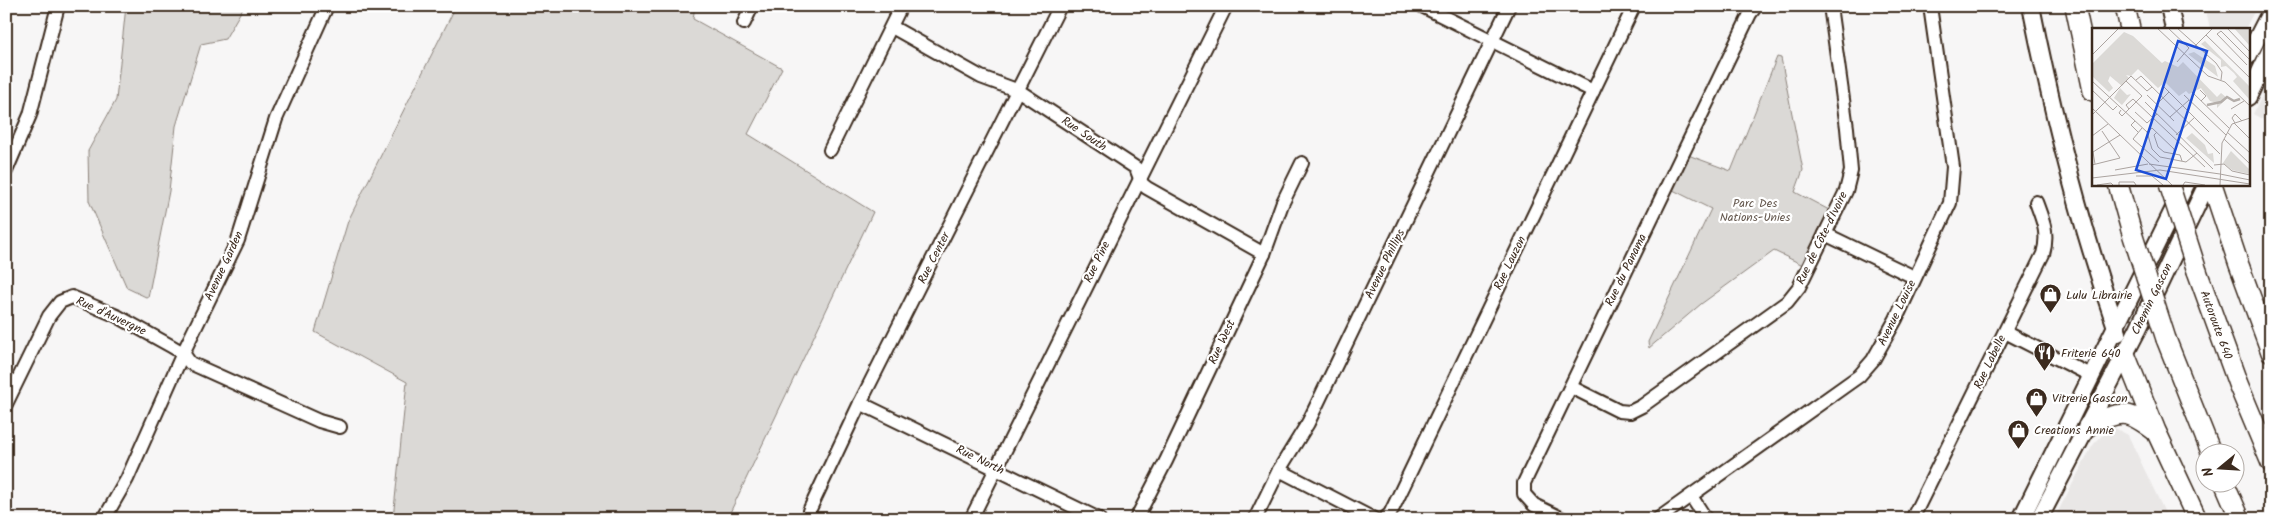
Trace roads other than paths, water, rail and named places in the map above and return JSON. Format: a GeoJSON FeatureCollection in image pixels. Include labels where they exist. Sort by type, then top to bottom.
{"type":"FeatureCollection","features":[{"type":"Feature","properties":{"kind":"highway"},"geometry":{"type":"LineString","coordinates":[[2075,6],[2092,86]]}},
{"type":"Feature","properties":{"kind":"highway"},"geometry":{"type":"LineString","coordinates":[[2125,6],[2130,28]]}},
{"type":"Feature","properties":{"kind":"highway"},"geometry":{"type":"LineString","coordinates":[[2118,185],[2166,339],[2207,442]]}},
{"type":"Feature","properties":{"kind":"highway","name":"Autoroute 640"},"geometry":{"type":"LineString","coordinates":[[2169,185],[2197,271],[2238,384],[2271,463]]}},
{"type":"Feature","properties":{"kind":"highway"},"geometry":{"type":"LineString","coordinates":[[2212,185],[2271,352]]}},
{"type":"Feature","properties":{"kind":"highway"},"geometry":{"type":"LineString","coordinates":[[2125,354],[2156,432],[2197,519]]}},
{"type":"Feature","properties":{"kind":"highway"},"geometry":{"type":"LineString","coordinates":[[2088,426],[2114,415],[2124,414],[2135,416],[2156,432]]}},
{"type":"Feature","properties":{"kind":"highway"},"geometry":{"type":"LineString","coordinates":[[2228,492],[2240,519]]}},
{"type":"Feature","properties":{"kind":"main road"},"geometry":{"type":"LineString","coordinates":[[2031,6],[2061,141],[2088,237],[2125,354]]}},
{"type":"Feature","properties":{"kind":"main road"},"geometry":{"type":"LineString","coordinates":[[2169,6],[2174,28]]}},
{"type":"Feature","properties":{"kind":"main road"},"geometry":{"type":"LineString","coordinates":[[2250,52],[2271,11]]}},
{"type":"Feature","properties":{"kind":"main road"},"geometry":{"type":"LineString","coordinates":[[2250,93],[2271,49]]}},
{"type":"Feature","properties":{"kind":"main road","name":"Chemin Gascon"},"geometry":{"type":"LineString","coordinates":[[2021,519],[2186,185]]}},
{"type":"Feature","properties":{"kind":"main road","name":"Chemin Gascon"},"geometry":{"type":"LineString","coordinates":[[2039,519],[2125,354],[2207,185]]}},
{"type":"Feature","properties":{"kind":"street"},"geometry":{"type":"LineString","coordinates":[[6,170],[30,115],[58,6]]}},
{"type":"Feature","properties":{"kind":"street","name":"Avenue Garden"},"geometry":{"type":"LineString","coordinates":[[104,519],[127,479],[183,353],[238,240],[276,119],[327,6]]}},
{"type":"Feature","properties":{"kind":"street"},"geometry":{"type":"LineString","coordinates":[[744,24],[752,6]]}},
{"type":"Feature","properties":{"kind":"street"},"geometry":{"type":"LineString","coordinates":[[830,150],[901,6]]}},
{"type":"Feature","properties":{"kind":"street","name":"Rue Center"},"geometry":{"type":"LineString","coordinates":[[809,511],[860,403],[1019,91],[1060,6]]}},
{"type":"Feature","properties":{"kind":"street","name":"Rue Pine"},"geometry":{"type":"LineString","coordinates":[[971,519],[1139,177],[1226,6]]}},
{"type":"Feature","properties":{"kind":"street"},"geometry":{"type":"LineString","coordinates":[[1422,6],[1593,91]]}},
{"type":"Feature","properties":{"kind":"street","name":"Avenue Phillips"},"geometry":{"type":"LineString","coordinates":[[1255,519],[1279,470],[1308,423],[1509,6]]}},
{"type":"Feature","properties":{"kind":"street","name":"Rue Lauzon"},"geometry":{"type":"LineString","coordinates":[[1384,519],[1389,516],[1634,6]]}},
{"type":"Feature","properties":{"kind":"street","name":"Rue du Panama"},"geometry":{"type":"LineString","coordinates":[[1563,519],[1534,504],[1524,494],[1524,483],[1750,14],[1756,6]]}},
{"type":"Feature","properties":{"kind":"street","name":"Rue de Côte-d'Ivoire"},"geometry":{"type":"LineString","coordinates":[[1571,387],[1619,411],[1630,412],[1642,406],[1787,302],[1799,287],[1846,191],[1850,171],[1847,128],[1830,6]]}},
{"type":"Feature","properties":{"kind":"street","name":"Avenue Louise"},"geometry":{"type":"LineString","coordinates":[[1658,519],[1859,376],[1873,360],[1896,319],[1950,203],[1953,187],[1953,167],[1930,6]]}},
{"type":"Feature","properties":{"kind":"street","name":"Rue South"},"geometry":{"type":"LineString","coordinates":[[892,27],[981,77],[1019,91],[1136,168],[1146,188],[1264,254]]}},
{"type":"Feature","properties":{"kind":"street","name":"Rue West"},"geometry":{"type":"LineString","coordinates":[[1136,519],[1166,461],[1264,254],[1282,204],[1302,162]]}},
{"type":"Feature","properties":{"kind":"street","name":"Rue Labelle"},"geometry":{"type":"LineString","coordinates":[[1912,519],[2043,254],[2047,241],[2046,229],[2036,202]]}},
{"type":"Feature","properties":{"kind":"street"},"geometry":{"type":"LineString","coordinates":[[1825,234],[1914,277]]}},
{"type":"Feature","properties":{"kind":"street","name":"Rue d'Auvergne"},"geometry":{"type":"LineString","coordinates":[[6,404],[49,316],[60,302],[72,297],[117,316],[183,353],[190,363],[319,421],[340,427]]}},
{"type":"Feature","properties":{"kind":"street"},"geometry":{"type":"LineString","coordinates":[[2005,332],[2092,376]]}},
{"type":"Feature","properties":{"kind":"street","name":"Rue North"},"geometry":{"type":"LineString","coordinates":[[860,403],[1099,519]]}},
{"type":"Feature","properties":{"kind":"street"},"geometry":{"type":"LineString","coordinates":[[1279,470],[1374,519]]}},
{"type":"Feature","properties":{"kind":"street"},"geometry":{"type":"LineString","coordinates":[[1690,496],[1706,519]]}},
{"type":"Feature","properties":{"kind":"place","name":"Lulu Librairie"},"geometry":{"type":"Point","coordinates":[2050,314]}},
{"type":"Feature","properties":{"kind":"place","name":"Friterie 640"},"geometry":{"type":"Point","coordinates":[2045,372]}},
{"type":"Feature","properties":{"kind":"place","name":"Vitrerie Gascon"},"geometry":{"type":"Point","coordinates":[2036,417]}},
{"type":"Feature","properties":{"kind":"place","name":"Creations Annie"},"geometry":{"type":"Point","coordinates":[2018,449]}},
{"type":"Feature","properties":{"kind":"park label","name":"Parc Des Nations-Unies"},"geometry":{"type":"Point","coordinates":[1755,210]}}]}
